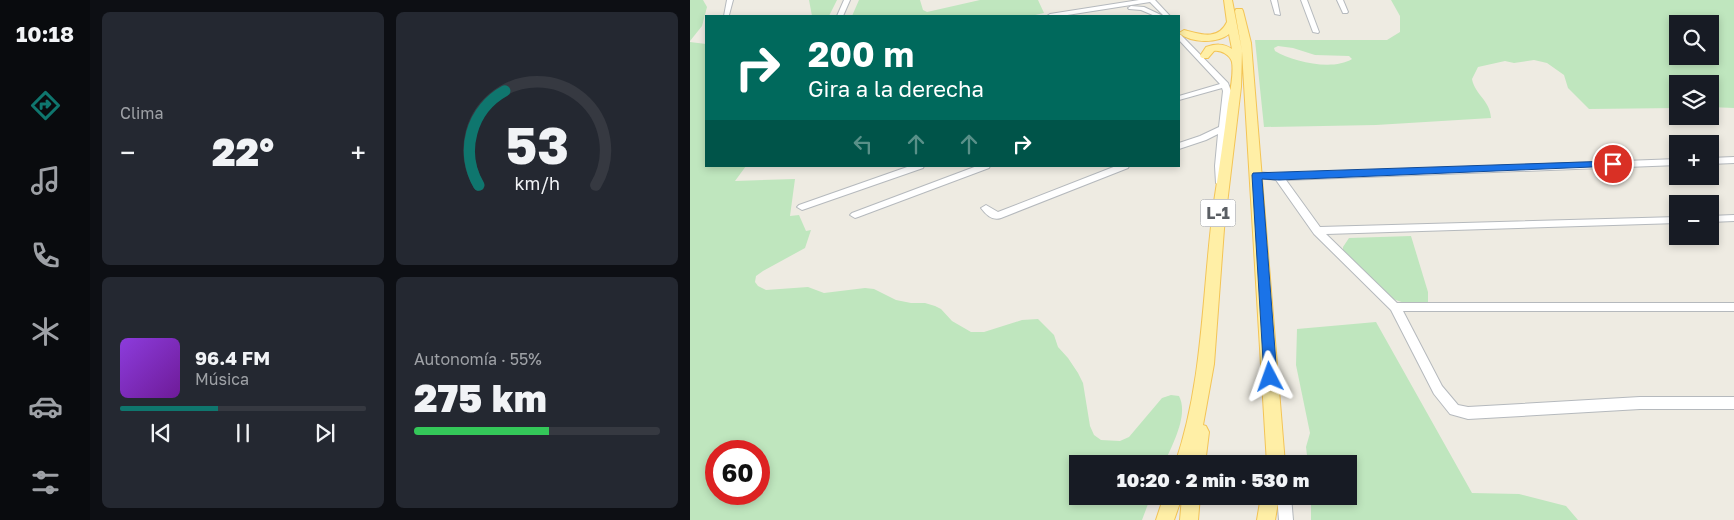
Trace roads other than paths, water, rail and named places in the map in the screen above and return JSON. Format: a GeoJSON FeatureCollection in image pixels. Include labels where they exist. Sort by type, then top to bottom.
{"type":"FeatureCollection","features":[{"type":"Feature","properties":{"kind":"main road","name":"L-1"},"geometry":{"type":"LineString","coordinates":[[1197,455],[1231,86],[1237,63],[1228,0]]}},
{"type":"Feature","properties":{"kind":"main road","name":"L-1"},"geometry":{"type":"LineString","coordinates":[[1236,0],[1246,43],[1277,455]]}},
{"type":"Feature","properties":{"kind":"main road"},"geometry":{"type":"LineString","coordinates":[[1181,36],[1210,39],[1220,36],[1230,29],[1232,22]]}},
{"type":"Feature","properties":{"kind":"main road"},"geometry":{"type":"LineString","coordinates":[[1205,56],[1209,49],[1222,47],[1229,50],[1237,63]]}},
{"type":"Feature","properties":{"kind":"main road"},"geometry":{"type":"LineString","coordinates":[[1231,86],[1251,104]]}},
{"type":"Feature","properties":{"kind":"main road","name":"L-1"},"geometry":{"type":"LineString","coordinates":[[1187,455],[1206,364]]}},
{"type":"Feature","properties":{"kind":"main road"},"geometry":{"type":"LineString","coordinates":[[1165,520],[1170,505]]}},
{"type":"Feature","properties":{"kind":"main road"},"geometry":{"type":"LineString","coordinates":[[1189,520],[1190,505]]}},
{"type":"Feature","properties":{"kind":"main road"},"geometry":{"type":"LineString","coordinates":[[1266,520],[1268,505]]}},
{"type":"Feature","properties":{"kind":"main road"},"geometry":{"type":"LineString","coordinates":[[1273,520],[1274,505]]}},
{"type":"Feature","properties":{"kind":"street"},"geometry":{"type":"LineString","coordinates":[[726,15],[730,0]]}},
{"type":"Feature","properties":{"kind":"street"},"geometry":{"type":"LineString","coordinates":[[840,15],[847,0]]}},
{"type":"Feature","properties":{"kind":"street"},"geometry":{"type":"LineString","coordinates":[[847,15],[854,0]]}},
{"type":"Feature","properties":{"kind":"street"},"geometry":{"type":"LineString","coordinates":[[1274,0],[1278,14]]}},
{"type":"Feature","properties":{"kind":"street"},"geometry":{"type":"LineString","coordinates":[[1304,0],[1316,32]]}},
{"type":"Feature","properties":{"kind":"street"},"geometry":{"type":"LineString","coordinates":[[1340,0],[1345,12]]}},
{"type":"Feature","properties":{"kind":"street"},"geometry":{"type":"LineString","coordinates":[[1125,8],[1146,1]]}},
{"type":"Feature","properties":{"kind":"street"},"geometry":{"type":"LineString","coordinates":[[1146,1],[1158,15]]}},
{"type":"Feature","properties":{"kind":"street"},"geometry":{"type":"LineString","coordinates":[[1056,15],[1146,1],[1166,15]]}},
{"type":"Feature","properties":{"kind":"street"},"geometry":{"type":"LineString","coordinates":[[1077,15],[1125,8],[1142,8],[1157,15]]}},
{"type":"Feature","properties":{"kind":"street"},"geometry":{"type":"LineString","coordinates":[[1181,36],[1205,56],[1231,86]]}},
{"type":"Feature","properties":{"kind":"street"},"geometry":{"type":"LineString","coordinates":[[1181,36],[1231,86]]}},
{"type":"Feature","properties":{"kind":"street"},"geometry":{"type":"LineString","coordinates":[[1180,98],[1231,86]]}},
{"type":"Feature","properties":{"kind":"street","name":"L-1"},"geometry":{"type":"LineString","coordinates":[[1221,194],[1218,166],[1227,90],[1231,86]]}},
{"type":"Feature","properties":{"kind":"street"},"geometry":{"type":"LineString","coordinates":[[1180,146],[1203,138],[1223,128]]}},
{"type":"Feature","properties":{"kind":"street"},"geometry":{"type":"LineString","coordinates":[[1203,138],[1221,145]]}},
{"type":"Feature","properties":{"kind":"street"},"geometry":{"type":"LineString","coordinates":[[1719,161],[1734,160]]}},
{"type":"Feature","properties":{"kind":"street"},"geometry":{"type":"LineString","coordinates":[[1257,175],[1279,177],[1669,162]]}},
{"type":"Feature","properties":{"kind":"street"},"geometry":{"type":"LineString","coordinates":[[802,207],[917,167]]}},
{"type":"Feature","properties":{"kind":"street"},"geometry":{"type":"LineString","coordinates":[[855,215],[983,167]]}},
{"type":"Feature","properties":{"kind":"street"},"geometry":{"type":"LineString","coordinates":[[986,208],[990,213],[998,216],[1123,167]]}},
{"type":"Feature","properties":{"kind":"street"},"geometry":{"type":"LineString","coordinates":[[1279,177],[1317,231],[1395,307],[1438,390],[1454,410],[1468,413],[1640,403],[1734,403]]}},
{"type":"Feature","properties":{"kind":"street"},"geometry":{"type":"LineString","coordinates":[[1719,219],[1734,218]]}},
{"type":"Feature","properties":{"kind":"street"},"geometry":{"type":"LineString","coordinates":[[1317,231],[1669,220]]}},
{"type":"Feature","properties":{"kind":"street"},"geometry":{"type":"LineString","coordinates":[[1395,307],[1734,307]]}},
{"type":"Feature","properties":{"kind":"street"},"geometry":{"type":"LineString","coordinates":[[1285,505],[1286,520]]}}]}
